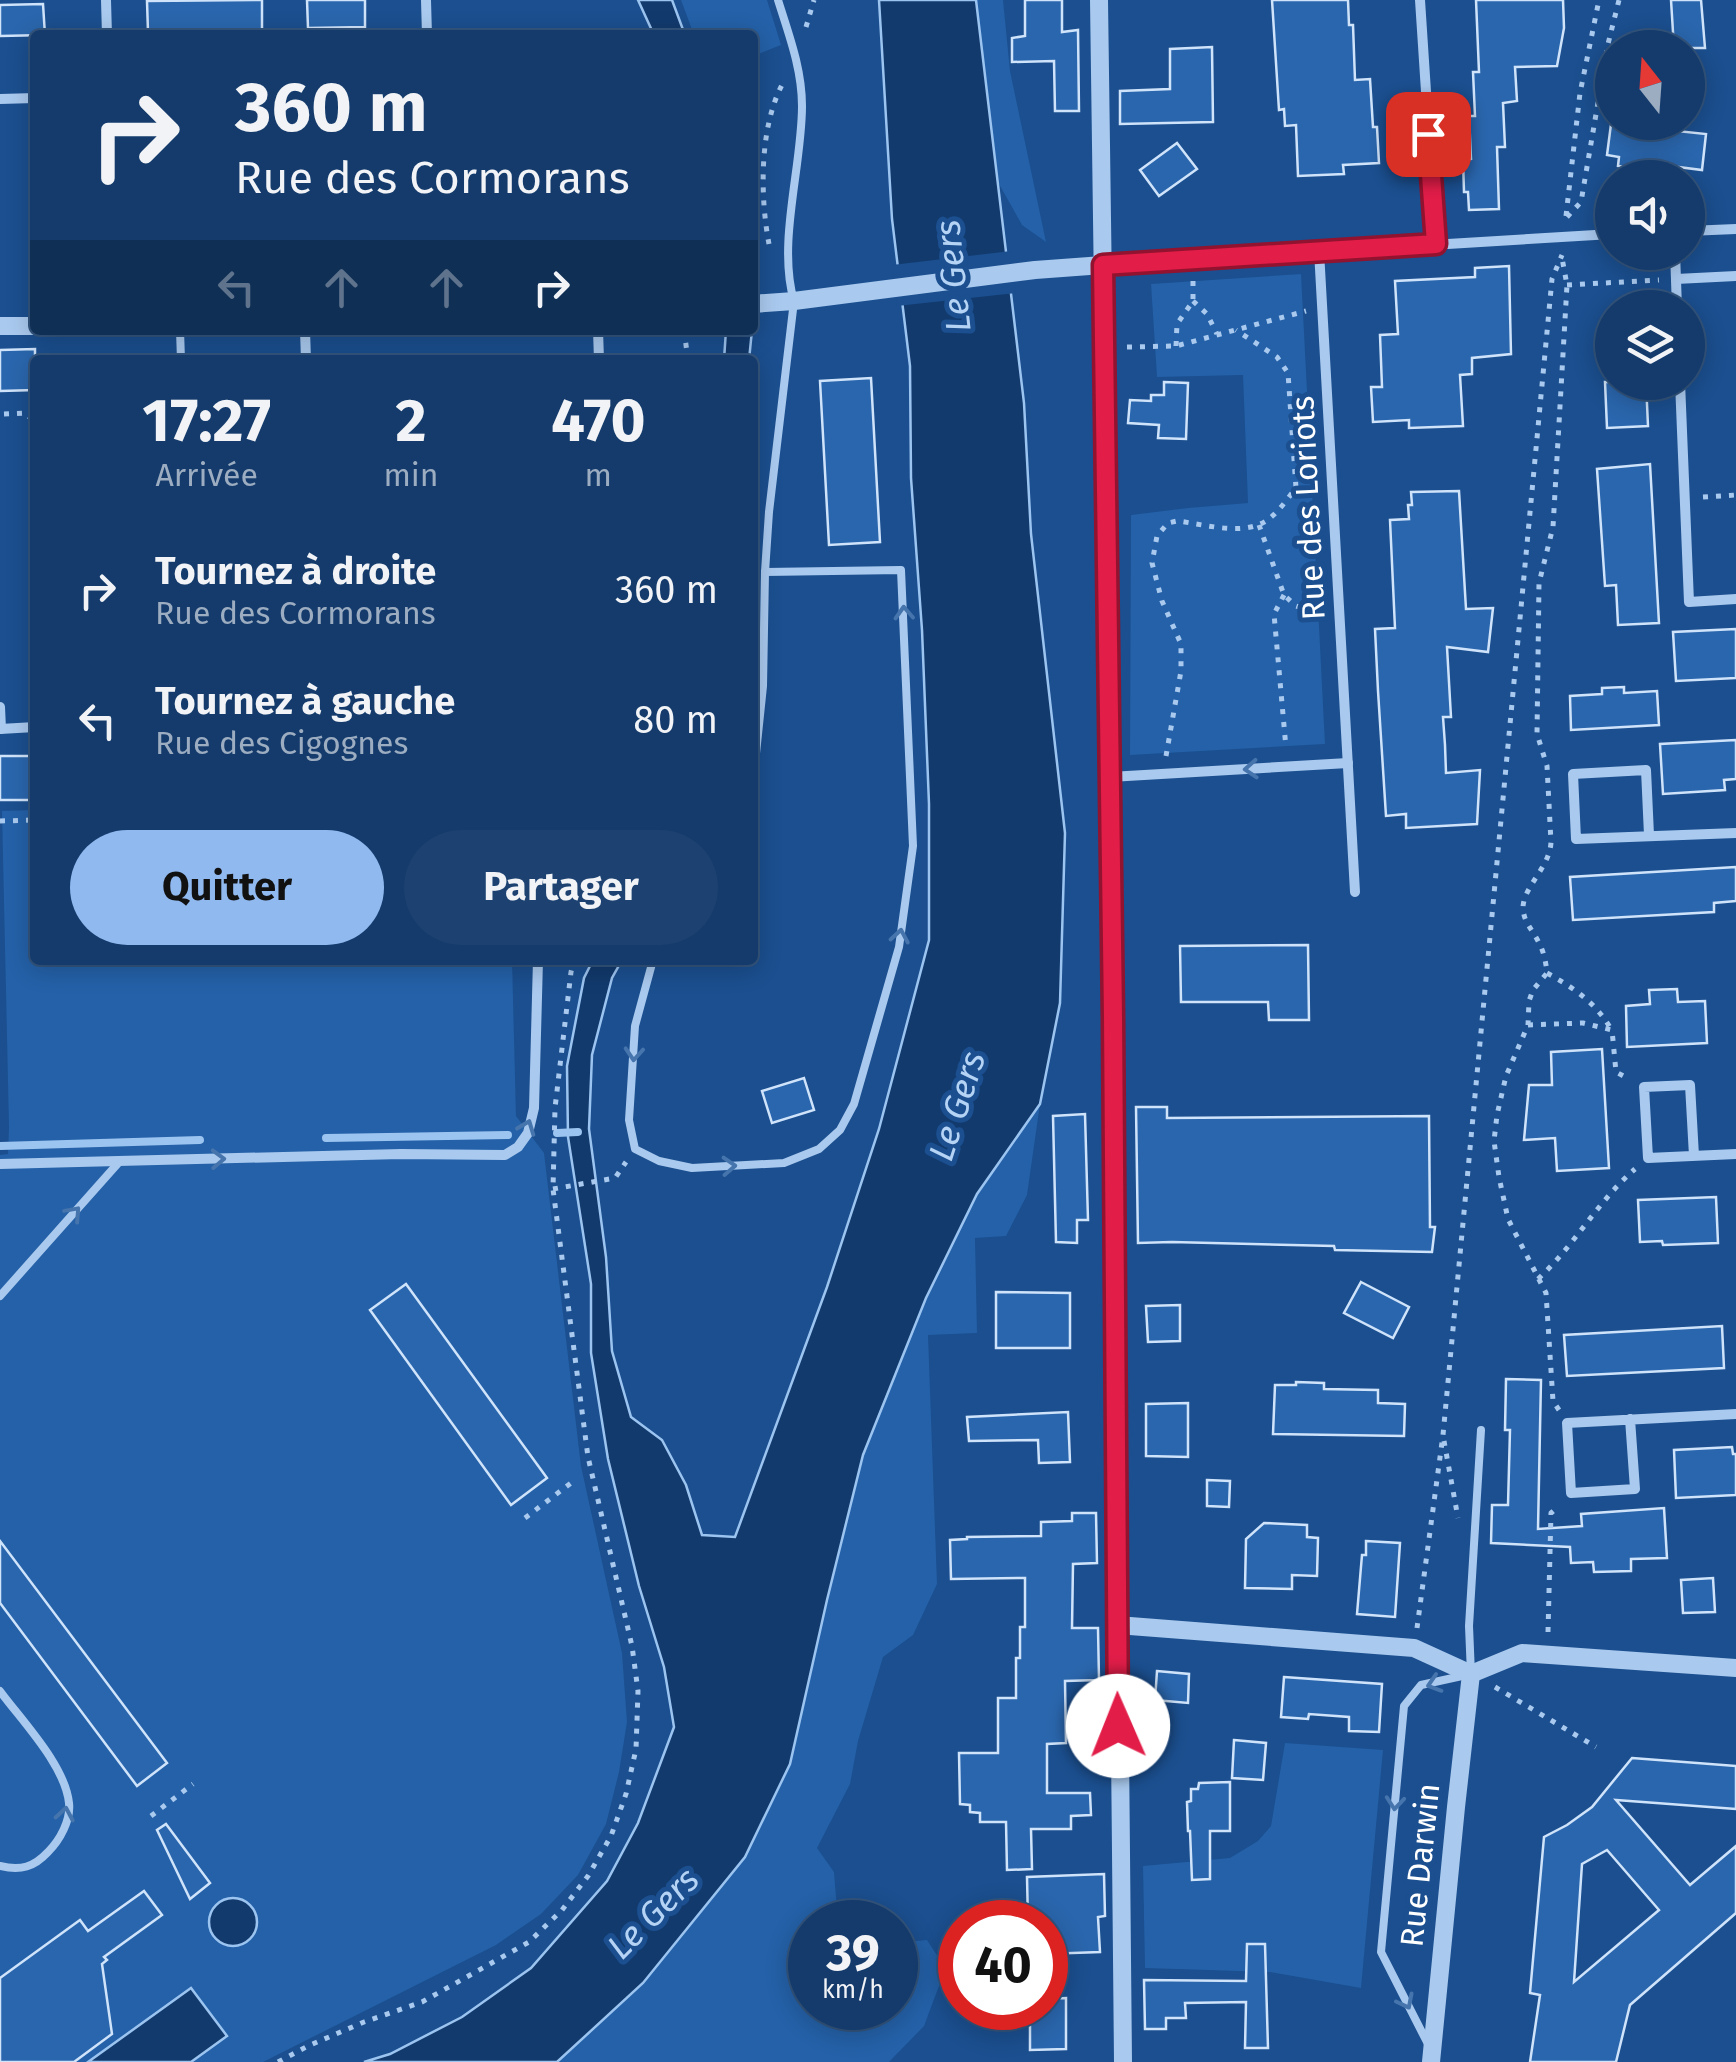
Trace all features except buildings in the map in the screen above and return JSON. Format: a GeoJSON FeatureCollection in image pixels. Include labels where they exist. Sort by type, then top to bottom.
{"type":"FeatureCollection","features":[{"type":"Feature","properties":{"kind":"street"},"geometry":{"type":"LineString","coordinates":[[106,0],[106,30]]}},
{"type":"Feature","properties":{"kind":"street"},"geometry":{"type":"LineString","coordinates":[[426,0],[427,30]]}},
{"type":"Feature","properties":{"kind":"street"},"geometry":{"type":"LineString","coordinates":[[1099,0],[1123,2062]]}},
{"type":"Feature","properties":{"kind":"street"},"geometry":{"type":"LineString","coordinates":[[1420,0],[1436,244]]}},
{"type":"Feature","properties":{"kind":"street"},"geometry":{"type":"LineString","coordinates":[[0,99],[30,98]]}},
{"type":"Feature","properties":{"kind":"street"},"geometry":{"type":"LineString","coordinates":[[1705,230],[1736,228]]}},
{"type":"Feature","properties":{"kind":"street"},"geometry":{"type":"LineString","coordinates":[[758,303],[787,296],[1035,270],[1595,235]]}},
{"type":"Feature","properties":{"kind":"street","name":"Rue des Loriots"},"geometry":{"type":"LineString","coordinates":[[1319,252],[1355,892]]}},
{"type":"Feature","properties":{"kind":"street"},"geometry":{"type":"LineString","coordinates":[[1676,270],[1676,290]]}},
{"type":"Feature","properties":{"kind":"street"},"geometry":{"type":"LineString","coordinates":[[1676,279],[1736,276]]}},
{"type":"Feature","properties":{"kind":"street"},"geometry":{"type":"LineString","coordinates":[[0,326],[30,326]]}},
{"type":"Feature","properties":{"kind":"street"},"geometry":{"type":"LineString","coordinates":[[1681,400],[1689,602],[1736,599]]}},
{"type":"Feature","properties":{"kind":"street"},"geometry":{"type":"LineString","coordinates":[[0,707],[0,729],[30,728]]}},
{"type":"Feature","properties":{"kind":"street"},"geometry":{"type":"LineString","coordinates":[[1110,778],[1348,763]]}},
{"type":"Feature","properties":{"kind":"street"},"geometry":{"type":"LineString","coordinates":[[1649,835],[1646,770],[1572,774],[1576,839],[1736,833]]}},
{"type":"Feature","properties":{"kind":"street"},"geometry":{"type":"LineString","coordinates":[[0,1164],[401,1154],[505,1156],[518,1148],[528,1133],[534,1108],[538,965]]}},
{"type":"Feature","properties":{"kind":"street"},"geometry":{"type":"LineString","coordinates":[[1694,1156],[1690,1085],[1644,1087],[1648,1158],[1694,1156],[1736,1154]]}},
{"type":"Feature","properties":{"kind":"street"},"geometry":{"type":"LineString","coordinates":[[1630,1419],[1635,1488],[1572,1493],[1567,1423],[1630,1419],[1736,1414]]}},
{"type":"Feature","properties":{"kind":"street"},"geometry":{"type":"LineString","coordinates":[[1117,1625],[1414,1648],[1472,1674],[1522,1653],[1736,1668]]}},
{"type":"Feature","properties":{"kind":"street","name":"Rue Darwin"},"geometry":{"type":"LineString","coordinates":[[1431,2057],[1472,1674]]}},
{"type":"Feature","properties":{"kind":"lane"},"geometry":{"type":"LineString","coordinates":[[758,734],[769,512],[802,103],[796,59],[778,0]]}},
{"type":"Feature","properties":{"kind":"lane"},"geometry":{"type":"LineString","coordinates":[[652,965],[636,1026],[629,1120],[635,1149],[692,1168],[784,1163],[819,1149],[840,1130],[854,1104],[900,946],[914,846],[902,570],[765,572]]}},
{"type":"Feature","properties":{"kind":"lane"},"geometry":{"type":"LineString","coordinates":[[0,1296],[120,1161]]}},
{"type":"Feature","properties":{"kind":"lane"},"geometry":{"type":"LineString","coordinates":[[1431,2057],[1381,1952],[1404,1706],[1421,1684],[1472,1674],[1468,1626],[1481,1430]]}},
{"type":"Feature","properties":{"kind":"lane"},"geometry":{"type":"LineString","coordinates":[[0,1690],[53,1762],[70,1802],[64,1828],[43,1858],[26,1869],[0,1866]]}},
{"type":"Feature","properties":{"kind":"path"},"geometry":{"type":"LineString","coordinates":[[787,296],[775,272],[763,186],[770,120],[779,90],[796,59],[814,0]]}},
{"type":"Feature","properties":{"kind":"path"},"geometry":{"type":"LineString","coordinates":[[1598,0],[1580,93],[1566,220],[1580,202],[1619,0]]}},
{"type":"Feature","properties":{"kind":"path"},"geometry":{"type":"LineString","coordinates":[[1414,1648],[1443,1435],[1552,279],[1562,255],[1567,284],[1553,527],[1539,584],[1537,734],[1547,766],[1552,842],[1550,854],[1523,902],[1524,920],[1539,942],[1547,974],[1529,1001],[1528,1026],[1506,1076],[1494,1141],[1508,1219],[1546,1293],[1553,1401],[1567,1423]]}},
{"type":"Feature","properties":{"kind":"path"},"geometry":{"type":"LineString","coordinates":[[1176,346],[1177,324],[1193,301],[1193,259]]}},
{"type":"Feature","properties":{"kind":"path"},"geometry":{"type":"LineString","coordinates":[[1567,284],[1676,279]]}},
{"type":"Feature","properties":{"kind":"path"},"geometry":{"type":"LineString","coordinates":[[1193,301],[1207,314],[1218,335]]}},
{"type":"Feature","properties":{"kind":"path"},"geometry":{"type":"LineString","coordinates":[[1104,347],[1176,346],[1322,307]]}},
{"type":"Feature","properties":{"kind":"path"},"geometry":{"type":"LineString","coordinates":[[1162,774],[1181,671],[1181,644],[1162,601],[1152,563],[1157,536],[1168,523],[1177,521],[1237,529],[1259,525],[1296,488],[1288,373],[1276,357],[1236,330]]}},
{"type":"Feature","properties":{"kind":"path"},"geometry":{"type":"LineString","coordinates":[[4,414],[25,412],[30,417]]}},
{"type":"Feature","properties":{"kind":"path"},"geometry":{"type":"LineString","coordinates":[[1685,498],[1736,494]]}},
{"type":"Feature","properties":{"kind":"path"},"geometry":{"type":"LineString","coordinates":[[1259,525],[1284,594],[1296,606],[1340,620]]}},
{"type":"Feature","properties":{"kind":"path"},"geometry":{"type":"LineString","coordinates":[[1284,594],[1274,614],[1288,766]]}},
{"type":"Feature","properties":{"kind":"path"},"geometry":{"type":"LineString","coordinates":[[0,821],[30,820]]}},
{"type":"Feature","properties":{"kind":"path"},"geometry":{"type":"LineString","coordinates":[[278,2062],[364,2022],[422,2002],[529,1942],[562,1910],[588,1876],[611,1836],[626,1794],[636,1748],[638,1691],[632,1646],[588,1457],[553,1189],[556,1108],[573,965]]}},
{"type":"Feature","properties":{"kind":"path"},"geometry":{"type":"LineString","coordinates":[[1547,974],[1569,985],[1600,1010],[1612,1030],[1616,1072],[1644,1087]]}},
{"type":"Feature","properties":{"kind":"path"},"geometry":{"type":"LineString","coordinates":[[1528,1026],[1583,1023],[1612,1030]]}},
{"type":"Feature","properties":{"kind":"path"},"geometry":{"type":"LineString","coordinates":[[1538,1278],[1559,1260],[1613,1189],[1648,1158]]}},
{"type":"Feature","properties":{"kind":"path"},"geometry":{"type":"LineString","coordinates":[[553,1189],[615,1178]]}},
{"type":"Feature","properties":{"kind":"path"},"geometry":{"type":"LineString","coordinates":[[1443,1435],[1456,1512],[1473,1559]]}},
{"type":"Feature","properties":{"kind":"path"},"geometry":{"type":"LineString","coordinates":[[526,1518],[571,1483]]}},
{"type":"Feature","properties":{"kind":"path"},"geometry":{"type":"LineString","coordinates":[[1548,1655],[1551,1513],[1572,1493]]}},
{"type":"Feature","properties":{"kind":"path"},"geometry":{"type":"LineString","coordinates":[[1472,1674],[1596,1747]]}},
{"type":"Feature","properties":{"kind":"path"},"geometry":{"type":"LineString","coordinates":[[151,1816],[194,1784]]}},
{"type":"Feature","properties":{"kind":"shaded area"},"geometry":{"type":"Polygon","coordinates":[[[681,0],[767,0],[781,45],[758,54],[758,30],[692,30],[681,0]]]}},
{"type":"Feature","properties":{"kind":"shaded area"},"geometry":{"type":"Polygon","coordinates":[[[976,0],[1003,0],[1010,71],[1046,242],[1022,225],[999,184],[976,0]]]}},
{"type":"Feature","properties":{"kind":"shaded area"},"geometry":{"type":"Polygon","coordinates":[[[1301,274],[1325,744],[1130,755],[1131,515],[1248,503],[1243,375],[1157,377],[1151,284],[1301,274]]]}},
{"type":"Feature","properties":{"kind":"shaded area"},"geometry":{"type":"Polygon","coordinates":[[[30,810],[30,965],[512,965],[516,1116],[544,1153],[581,1466],[622,1653],[627,1722],[619,1772],[606,1824],[578,1875],[541,1914],[496,1945],[263,2062],[0,2062],[0,1155],[8,1154],[9,1127],[2,811],[30,810]]]}},
{"type":"Feature","properties":{"kind":"shaded area"},"geometry":{"type":"Polygon","coordinates":[[[1040,1104],[1027,1195],[1006,1236],[975,1238],[977,1333],[928,1335],[937,1584],[913,1635],[883,1657],[858,1741],[850,1784],[817,1848],[834,1872],[836,1900],[788,1900],[788,2030],[918,2030],[918,1941],[927,1940],[938,1957],[938,1989],[924,2026],[889,2062],[557,2062],[643,1983],[827,1600],[863,1455],[926,1298],[977,1194],[1040,1104]]]}},
{"type":"Feature","properties":{"kind":"shaded area"},"geometry":{"type":"Polygon","coordinates":[[[1285,1743],[1383,1750],[1361,1988],[1270,1972],[1145,1968],[1143,1866],[1230,1858],[1258,1841],[1271,1826],[1285,1743]]]}},
{"type":"Feature","properties":{"kind":"water"},"geometry":{"type":"Polygon","coordinates":[[[638,0],[672,0],[683,30],[652,30],[638,0]]]}},
{"type":"Feature","properties":{"kind":"water","name":"Le Gers"},"geometry":{"type":"Polygon","coordinates":[[[879,0],[976,0],[1024,403],[1031,534],[1065,833],[1060,1003],[1040,1104],[977,1194],[926,1298],[863,1455],[790,1764],[745,1857],[643,1983],[557,2062],[364,2062],[390,2054],[462,2017],[531,1968],[607,1881],[638,1823],[674,1727],[664,1667],[639,1586],[608,1459],[591,1353],[591,1284],[568,1137],[567,1066],[584,978],[590,965],[619,965],[612,978],[592,1055],[589,1129],[606,1257],[612,1351],[631,1417],[662,1440],[686,1485],[702,1535],[735,1537],[827,1287],[879,1129],[929,940],[929,804],[911,478],[910,366],[892,219],[879,0]]]}},
{"type":"Feature","properties":{"kind":"water"},"geometry":{"type":"Polygon","coordinates":[[[726,335],[752,335],[750,355],[724,355],[726,335]]]}},
{"type":"Feature","properties":{"kind":"water"},"geometry":{"type":"Polygon","coordinates":[[[233,1898],[250,1905],[257,1922],[250,1939],[233,1946],[216,1939],[209,1922],[216,1905],[233,1898]]]}},
{"type":"Feature","properties":{"kind":"water"},"geometry":{"type":"Polygon","coordinates":[[[191,1988],[227,2036],[191,2062],[88,2062],[191,1988]]]}},
{"type":"Feature","properties":{"kind":"pier"},"geometry":{"type":"Polygon","coordinates":[[[1011,251],[1016,293],[897,306],[892,265],[1011,251]]]}},
{"type":"Feature","properties":{"kind":"waterway"},"geometry":{"type":"LineString","coordinates":[[557,1133],[578,1132]]}},
{"type":"Feature","properties":{"kind":"waterway"},"geometry":{"type":"LineString","coordinates":[[326,1138],[508,1135]]}},
{"type":"Feature","properties":{"kind":"waterway"},"geometry":{"type":"LineString","coordinates":[[0,1146],[200,1140]]}},
{"type":"Feature","properties":{"kind":"route"},"geometry":{"type":"LineString","coordinates":[[1118,1726],[1103,265],[1436,244],[1428,134]]}}]}
